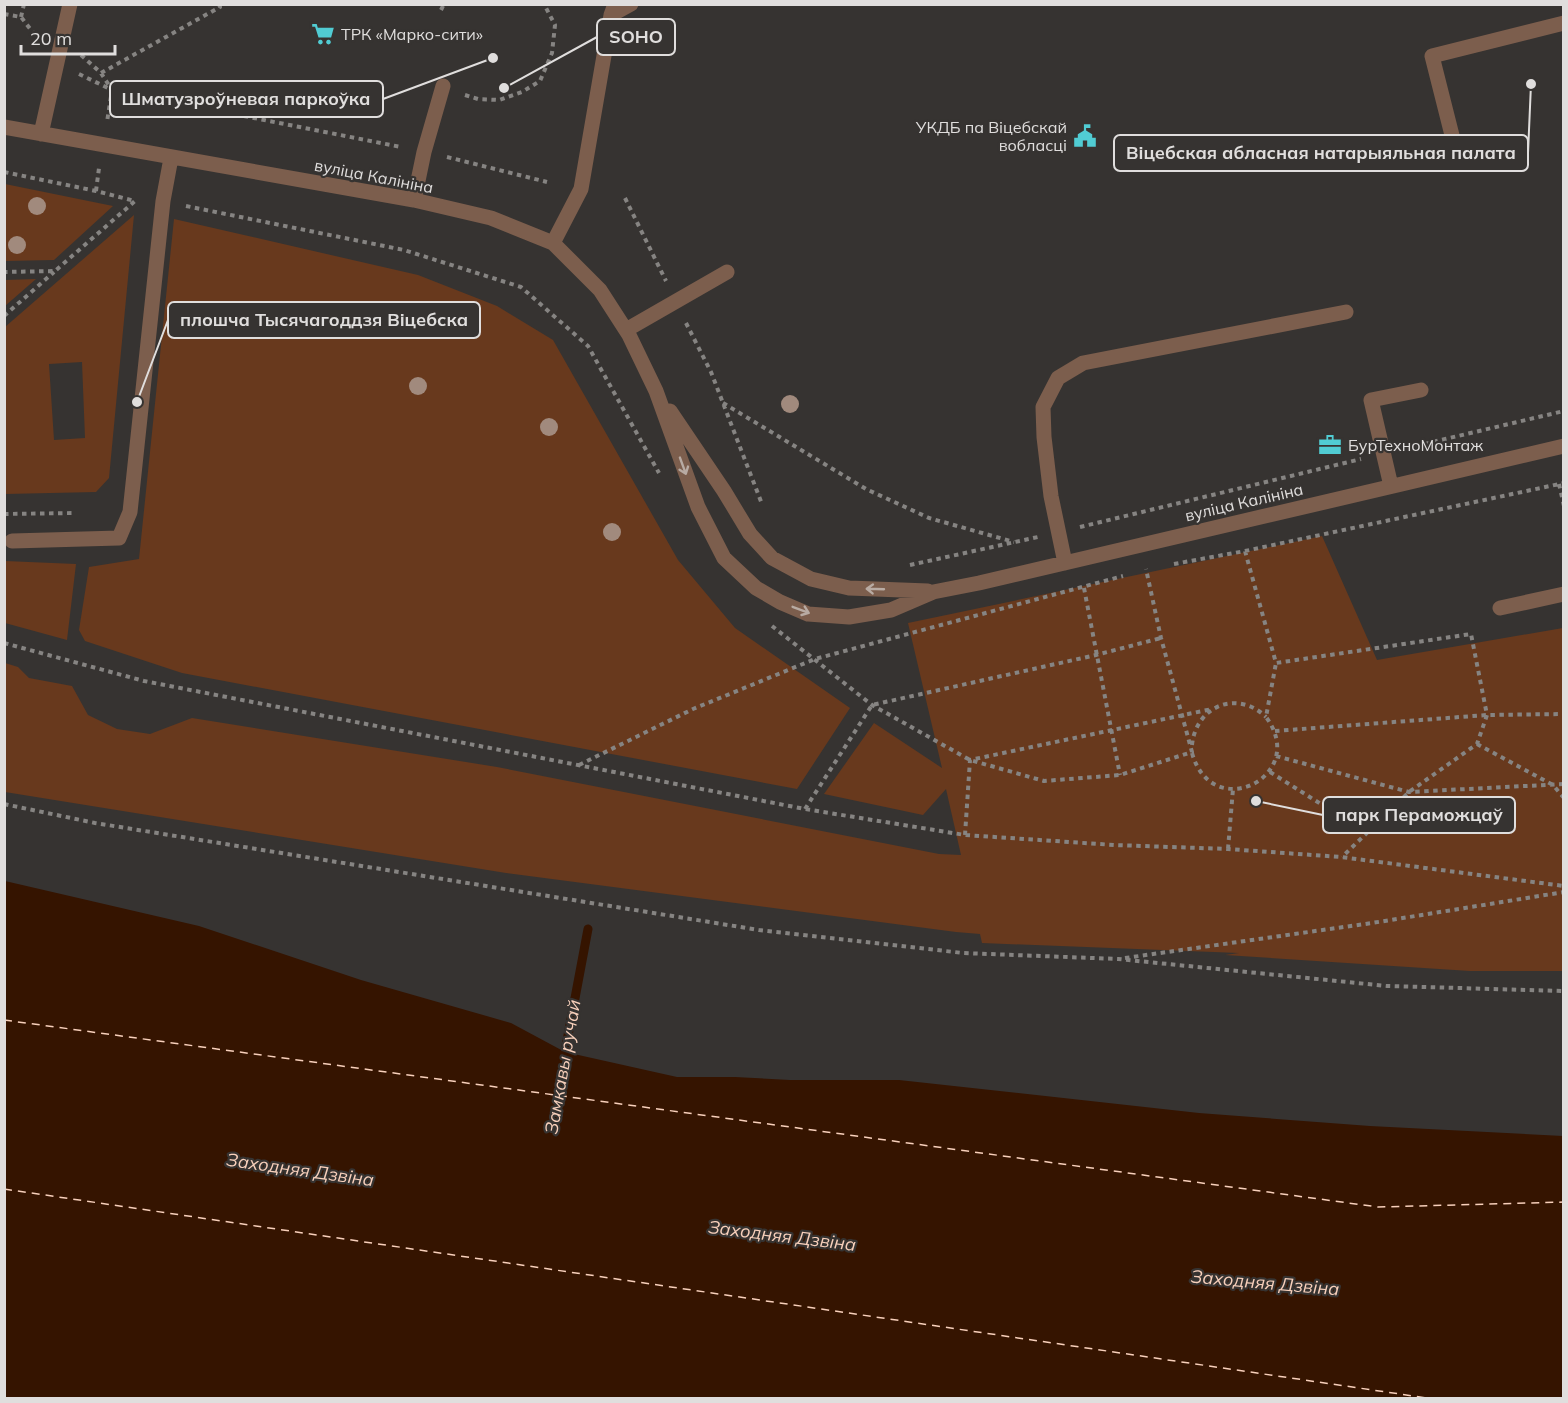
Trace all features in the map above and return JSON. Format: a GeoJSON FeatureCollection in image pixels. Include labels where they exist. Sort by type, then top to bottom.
{"type":"FeatureCollection","features":[{"type":"Feature","properties":{"kind":"street"},"geometry":{"type":"LineString","coordinates":[[41,134],[70,4]]}},
{"type":"Feature","properties":{"kind":"street"},"geometry":{"type":"LineString","coordinates":[[553,243],[581,189],[611,8],[632,4]]}},
{"type":"Feature","properties":{"kind":"street"},"geometry":{"type":"LineString","coordinates":[[1459,163],[1432,56],[1563,23]]}},
{"type":"Feature","properties":{"kind":"street"},"geometry":{"type":"LineString","coordinates":[[414,200],[424,152],[443,86]]}},
{"type":"Feature","properties":{"kind":"street","name":"вуліца Калініна"},"geometry":{"type":"LineString","coordinates":[[4,127],[414,200],[491,218],[553,243],[600,290],[626,330],[656,391],[698,507],[724,558],[756,588],[808,614],[849,617],[891,609],[933,592],[1563,446]]}},
{"type":"Feature","properties":{"kind":"street"},"geometry":{"type":"LineString","coordinates":[[12,541],[119,538],[130,512],[163,201],[171,158]]}},
{"type":"Feature","properties":{"kind":"street"},"geometry":{"type":"LineString","coordinates":[[626,330],[727,272]]}},
{"type":"Feature","properties":{"kind":"street"},"geometry":{"type":"LineString","coordinates":[[1065,563],[1051,496],[1044,437],[1043,407],[1058,378],[1083,363],[1346,312]]}},
{"type":"Feature","properties":{"kind":"street"},"geometry":{"type":"LineString","coordinates":[[1391,486],[1371,400],[1421,390]]}},
{"type":"Feature","properties":{"kind":"street","name":"вуліца Калініна"},"geometry":{"type":"LineString","coordinates":[[656,391],[724,491],[750,534],[772,558],[811,579],[849,588],[933,592]]}},
{"type":"Feature","properties":{"kind":"street"},"geometry":{"type":"LineString","coordinates":[[1500,608],[1563,594]]}},
{"type":"Feature","properties":{"kind":"path"},"geometry":{"type":"LineString","coordinates":[[4,14],[21,17],[24,4]]}},
{"type":"Feature","properties":{"kind":"path"},"geometry":{"type":"LineString","coordinates":[[101,73],[220,7],[219,4]]}},
{"type":"Feature","properties":{"kind":"path"},"geometry":{"type":"LineString","coordinates":[[438,4],[441,10],[444,4]]}},
{"type":"Feature","properties":{"kind":"path"},"geometry":{"type":"LineString","coordinates":[[443,86],[478,99],[499,100],[522,92],[540,81],[552,54],[555,25],[544,4]]}},
{"type":"Feature","properties":{"kind":"path"},"geometry":{"type":"LineString","coordinates":[[79,46],[80,54],[101,73],[112,90],[402,147]]}},
{"type":"Feature","properties":{"kind":"path"},"geometry":{"type":"LineString","coordinates":[[441,156],[547,182]]}},
{"type":"Feature","properties":{"kind":"path"},"geometry":{"type":"LineString","coordinates":[[4,172],[135,201],[163,201],[404,250],[521,286],[588,346],[660,476]]}},
{"type":"Feature","properties":{"kind":"path"},"geometry":{"type":"LineString","coordinates":[[4,316],[135,201]]}},
{"type":"Feature","properties":{"kind":"path"},"geometry":{"type":"LineString","coordinates":[[4,272],[55,271]]}},
{"type":"Feature","properties":{"kind":"path"},"geometry":{"type":"LineString","coordinates":[[723,403],[866,489],[929,518],[1015,542]]}},
{"type":"Feature","properties":{"kind":"path"},"geometry":{"type":"LineString","coordinates":[[1168,565],[1245,551],[1561,484],[1563,506]]}},
{"type":"Feature","properties":{"kind":"path"},"geometry":{"type":"LineString","coordinates":[[4,514],[84,513]]}},
{"type":"Feature","properties":{"kind":"path"},"geometry":{"type":"LineString","coordinates":[[1245,551],[1275,663],[1266,717]]}},
{"type":"Feature","properties":{"kind":"path"},"geometry":{"type":"LineString","coordinates":[[970,760],[1182,715],[1212,709],[1236,703],[1253,707],[1266,717],[1275,731],[1278,740],[1276,756],[1270,772],[1257,783],[1241,789],[1233,789],[1216,785],[1198,769],[1192,753],[1182,715],[1161,638],[1146,569],[1157,567]]}},
{"type":"Feature","properties":{"kind":"path"},"geometry":{"type":"LineString","coordinates":[[578,765],[693,709],[815,659],[1084,588],[1125,575]]}},
{"type":"Feature","properties":{"kind":"path"},"geometry":{"type":"LineString","coordinates":[[1084,588],[1120,775]]}},
{"type":"Feature","properties":{"kind":"path"},"geometry":{"type":"LineString","coordinates":[[771,626],[872,705],[970,760],[1044,781],[1120,775],[1192,753]]}},
{"type":"Feature","properties":{"kind":"path"},"geometry":{"type":"LineString","coordinates":[[1275,663],[1471,634],[1488,715],[1477,744],[1409,792],[1341,857]]}},
{"type":"Feature","properties":{"kind":"path"},"geometry":{"type":"LineString","coordinates":[[805,809],[872,705],[1096,655],[1161,638]]}},
{"type":"Feature","properties":{"kind":"path"},"geometry":{"type":"LineString","coordinates":[[4,643],[144,681],[805,809],[965,835],[1341,857],[1563,886]]}},
{"type":"Feature","properties":{"kind":"path"},"geometry":{"type":"LineString","coordinates":[[1192,753],[1196,728],[1200,720],[1212,709]]}},
{"type":"Feature","properties":{"kind":"path"},"geometry":{"type":"LineString","coordinates":[[1275,731],[1488,715],[1563,714]]}},
{"type":"Feature","properties":{"kind":"path"},"geometry":{"type":"LineString","coordinates":[[1477,744],[1553,784],[1563,798]]}},
{"type":"Feature","properties":{"kind":"path"},"geometry":{"type":"LineString","coordinates":[[1276,756],[1409,792],[1563,784]]}},
{"type":"Feature","properties":{"kind":"path"},"geometry":{"type":"LineString","coordinates":[[965,835],[970,760]]}},
{"type":"Feature","properties":{"kind":"path"},"geometry":{"type":"LineString","coordinates":[[1270,772],[1367,833]]}},
{"type":"Feature","properties":{"kind":"path"},"geometry":{"type":"LineString","coordinates":[[1228,849],[1233,789]]}},
{"type":"Feature","properties":{"kind":"path"},"geometry":{"type":"LineString","coordinates":[[4,804],[94,823],[759,930],[963,953],[1118,959],[1387,986],[1563,991]]}},
{"type":"Feature","properties":{"kind":"path"},"geometry":{"type":"LineString","coordinates":[[1118,959],[1372,923],[1563,892]]}},
{"type":"Feature","properties":{"kind":"shaded area"},"geometry":{"type":"Polygon","coordinates":[[[4,184],[113,206],[54,260],[5,261],[4,184]]]}},
{"type":"Feature","properties":{"kind":"shaded area"},"geometry":{"type":"Polygon","coordinates":[[[134,215],[109,478],[96,492],[5,494],[5,327],[134,215]],[[82,362],[49,364],[54,440],[85,438],[82,362]]]}},
{"type":"Feature","properties":{"kind":"shaded area"},"geometry":{"type":"Polygon","coordinates":[[[174,219],[418,275],[497,306],[553,340],[678,560],[735,628],[850,708],[797,789],[182,673],[85,641],[79,630],[89,567],[139,559],[174,219]]]}},
{"type":"Feature","properties":{"kind":"shaded area"},"geometry":{"type":"Polygon","coordinates":[[[36,279],[5,306],[5,280],[36,279]]]}},
{"type":"Feature","properties":{"kind":"shaded area"},"geometry":{"type":"Polygon","coordinates":[[[1322,536],[1377,660],[1563,628],[1563,971],[1470,971],[1225,955],[1239,953],[982,943],[980,934],[506,873],[5,792],[5,663],[18,667],[29,678],[72,686],[88,715],[117,729],[150,734],[192,718],[497,767],[939,854],[961,855],[946,789],[923,815],[824,794],[874,723],[942,768],[908,623],[1322,536]]]}},
{"type":"Feature","properties":{"kind":"shaded area"},"geometry":{"type":"Polygon","coordinates":[[[5,561],[76,564],[67,640],[5,623],[5,561]]]}},
{"type":"Feature","properties":{"kind":"water","name":"Заходняя Дзвіна"},"geometry":{"type":"Polygon","coordinates":[[[5,881],[199,926],[361,980],[511,1023],[565,1052],[677,1077],[899,1080],[1199,1113],[1370,1126],[1563,1136],[1563,1398],[5,1398],[5,881]]]}},
{"type":"Feature","properties":{"kind":"waterway","name":"Замкавы ручай"},"geometry":{"type":"LineString","coordinates":[[563,1062],[588,929]]}},
{"type":"Feature","properties":{"kind":"ferry route"},"geometry":{"type":"LineString","coordinates":[[4,1020],[1378,1207],[1564,1202]]}},
{"type":"Feature","properties":{"kind":"ferry route"},"geometry":{"type":"LineString","coordinates":[[4,1189],[1427,1398]]}},
{"type":"Feature","properties":{"kind":"place","name":"ТРК «Марко-сити»"},"geometry":{"type":"Point","coordinates":[323,34]}},
{"type":"Feature","properties":{"kind":"place","name":"Шматузроўневая паркоўка"},"geometry":{"type":"Point","coordinates":[493,58]}},
{"type":"Feature","properties":{"kind":"place","name":"Віцебская абласная натарыяльная палата"},"geometry":{"type":"Point","coordinates":[1531,84]}},
{"type":"Feature","properties":{"kind":"place","name":"SOHO"},"geometry":{"type":"Point","coordinates":[504,88]}},
{"type":"Feature","properties":{"kind":"place","name":"УКДБ па Віцебскай вобласці"},"geometry":{"type":"Point","coordinates":[1085,136]}},
{"type":"Feature","properties":{"kind":"place","name":"плошча Тысячагоддзя Віцебска"},"geometry":{"type":"Point","coordinates":[137,402]}},
{"type":"Feature","properties":{"kind":"place","name":"БурТехноМонтаж"},"geometry":{"type":"Point","coordinates":[1330,445]}},
{"type":"Feature","properties":{"kind":"place","name":"парк Пераможцаў"},"geometry":{"type":"Point","coordinates":[1256,801]}}]}
